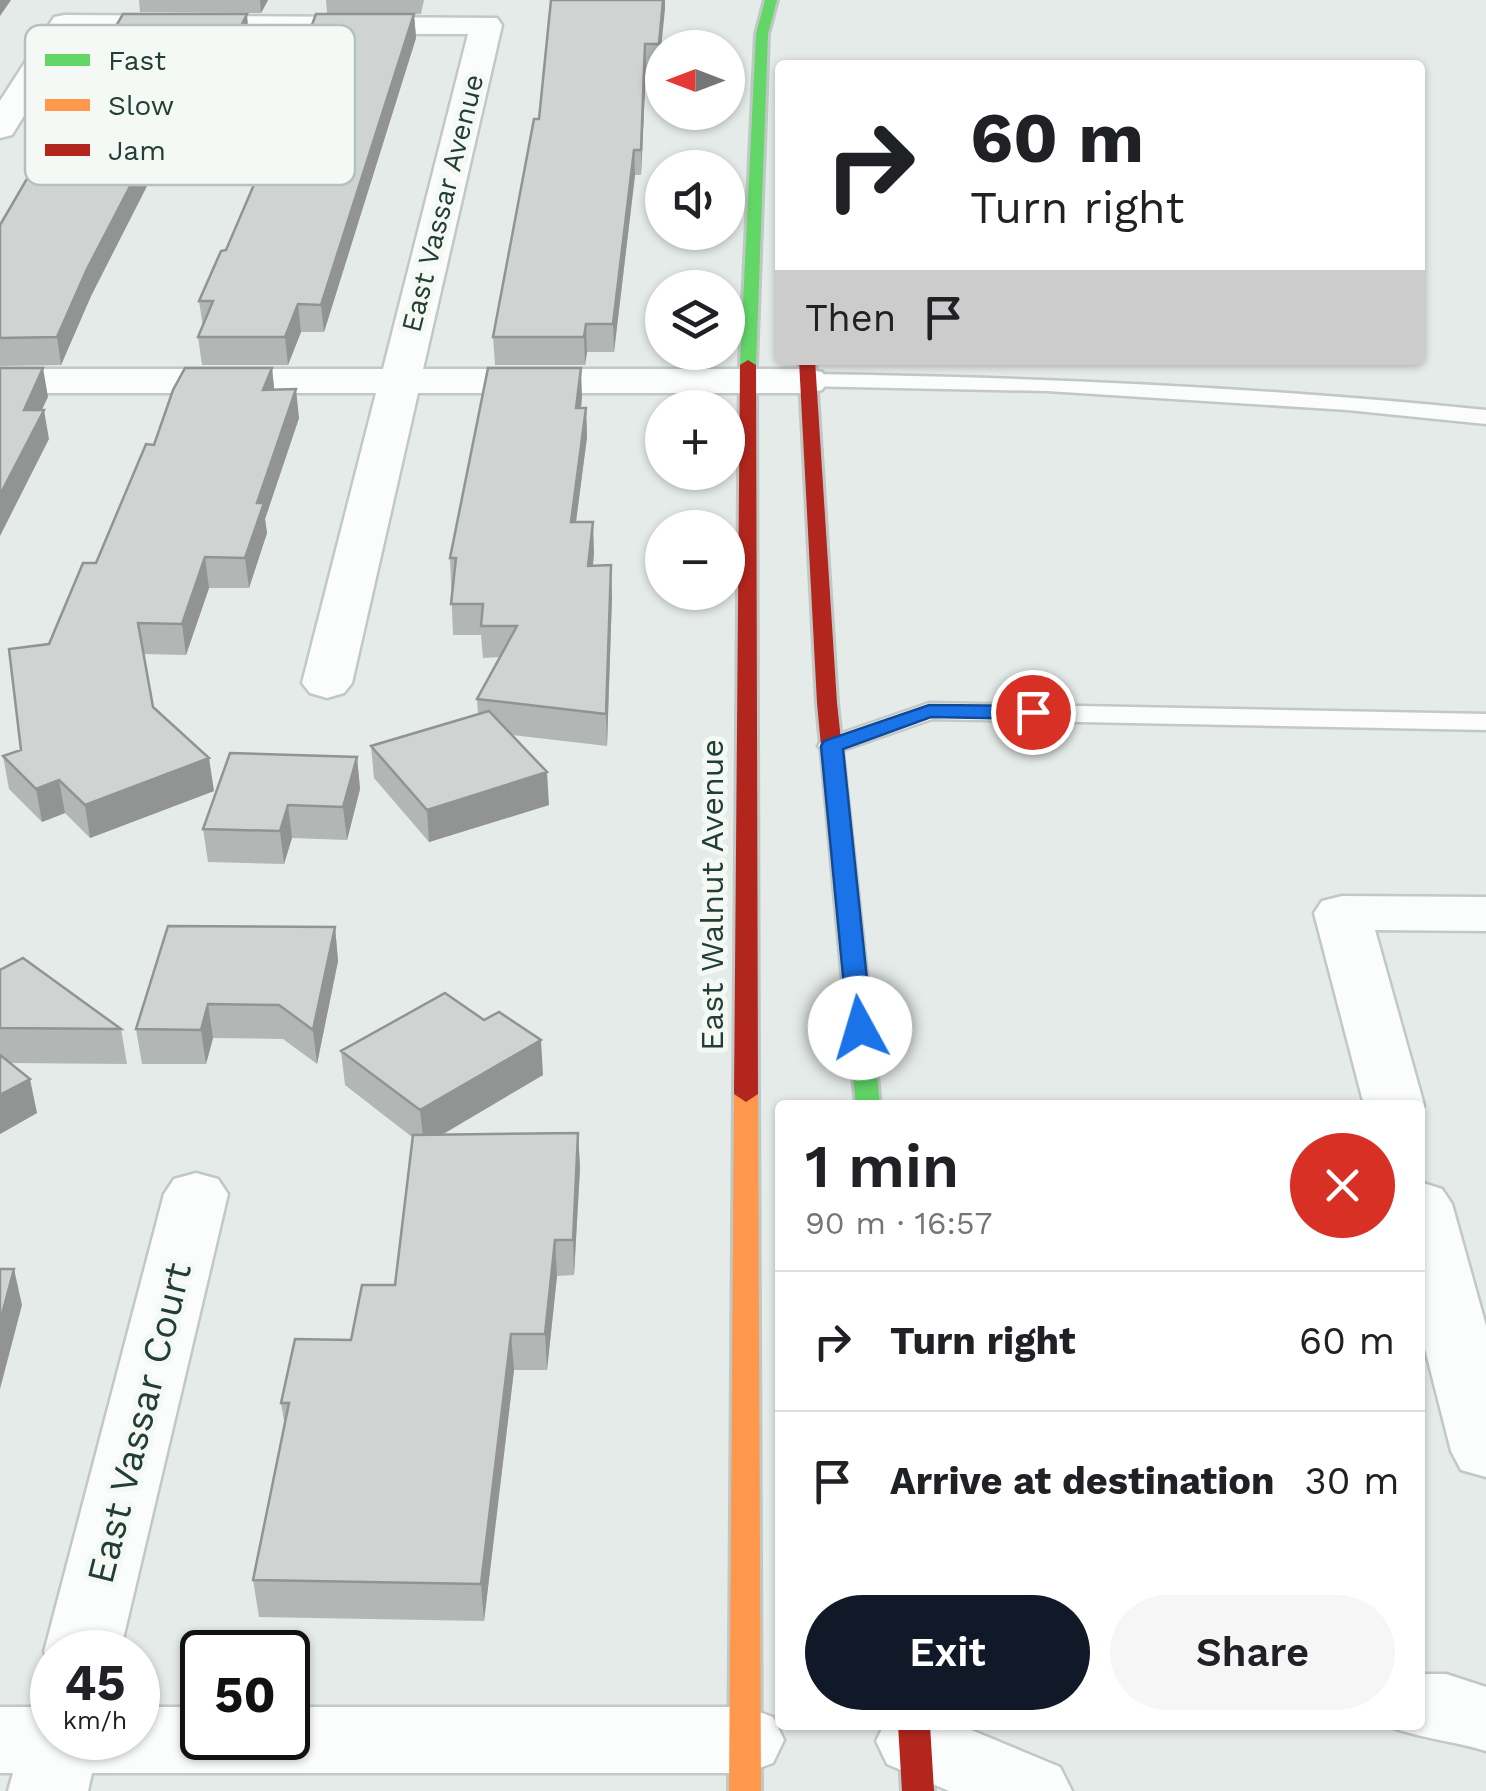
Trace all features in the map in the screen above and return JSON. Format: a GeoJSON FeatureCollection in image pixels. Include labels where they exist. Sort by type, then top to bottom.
{"type":"FeatureCollection","features":[{"type":"Feature","properties":{"kind":"main road","name":"East Walnut Avenue"},"geometry":{"type":"LineString","coordinates":[[751,1768],[744,1223],[754,751],[747,382],[762,34],[771,0]]}},
{"type":"Feature","properties":{"kind":"main road"},"geometry":{"type":"LineString","coordinates":[[807,371],[823,746],[867,1100]]}},
{"type":"Feature","properties":{"kind":"main road"},"geometry":{"type":"LineString","coordinates":[[744,1223],[771,1262]]}},
{"type":"Feature","properties":{"kind":"street","name":"East Vassar Avenue"},"geometry":{"type":"LineString","coordinates":[[64,25],[486,25],[399,381]]}},
{"type":"Feature","properties":{"kind":"street","name":"East Vassar Avenue"},"geometry":{"type":"LineString","coordinates":[[0,128],[25,88]]}},
{"type":"Feature","properties":{"kind":"street"},"geometry":{"type":"LineString","coordinates":[[0,381],[747,382],[807,371]]}},
{"type":"Feature","properties":{"kind":"street"},"geometry":{"type":"LineString","coordinates":[[327,683],[399,381]]}},
{"type":"Feature","properties":{"kind":"street"},"geometry":{"type":"LineString","coordinates":[[1393,1100],[1342,913],[1486,914]]}},
{"type":"Feature","properties":{"kind":"street","name":"East Vassar Court"},"geometry":{"type":"LineString","coordinates":[[87,1630],[196,1194]]}},
{"type":"Feature","properties":{"kind":"street"},"geometry":{"type":"LineString","coordinates":[[1425,1223],[1486,1451]]}},
{"type":"Feature","properties":{"kind":"street"},"geometry":{"type":"LineString","coordinates":[[1425,1706],[1446,1706],[1486,1719]]}},
{"type":"Feature","properties":{"kind":"street"},"geometry":{"type":"LineString","coordinates":[[924,1741],[1032,1791]]}},
{"type":"Feature","properties":{"kind":"street"},"geometry":{"type":"LineString","coordinates":[[160,1755],[751,1768]]}},
{"type":"Feature","properties":{"kind":"lane"},"geometry":{"type":"LineString","coordinates":[[807,371],[1347,403],[1486,417]]}},
{"type":"Feature","properties":{"kind":"lane"},"geometry":{"type":"LineString","coordinates":[[823,746],[929,711],[1486,722]]}},
{"type":"Feature","properties":{"kind":"building"},"geometry":{"type":"Polygon","coordinates":[[[551,0],[663,0],[660,30],[645,30],[641,150],[634,150],[613,324],[586,324],[584,337],[493,337],[534,119],[539,119],[551,0]]]}},
{"type":"Feature","properties":{"kind":"building"},"geometry":{"type":"Polygon","coordinates":[[[123,14],[247,14],[242,25],[117,25],[123,14]]]}},
{"type":"Feature","properties":{"kind":"building"},"geometry":{"type":"Polygon","coordinates":[[[316,14],[414,14],[321,305],[298,304],[285,337],[198,337],[213,301],[199,301],[254,185],[355,185],[355,25],[312,25],[316,14]]]}},
{"type":"Feature","properties":{"kind":"building"},"geometry":{"type":"Polygon","coordinates":[[[25,182],[131,185],[57,337],[0,338],[0,225],[25,182]]]}},
{"type":"Feature","properties":{"kind":"building"},"geometry":{"type":"Polygon","coordinates":[[[0,368],[43,368],[24,410],[44,410],[0,495],[0,368]]]}},
{"type":"Feature","properties":{"kind":"building"},"geometry":{"type":"Polygon","coordinates":[[[185,368],[272,368],[263,390],[296,389],[257,503],[264,503],[245,558],[205,557],[182,624],[138,623],[153,707],[209,758],[85,805],[59,780],[36,789],[3,756],[21,750],[9,649],[49,644],[83,563],[96,563],[146,444],[154,445],[185,368]]]}},
{"type":"Feature","properties":{"kind":"building"},"geometry":{"type":"Polygon","coordinates":[[[488,368],[581,368],[576,408],[586,408],[571,522],[593,522],[588,566],[611,565],[606,714],[477,699],[517,626],[481,626],[483,604],[451,604],[456,558],[450,558],[488,368]]]}},
{"type":"Feature","properties":{"kind":"building"},"geometry":{"type":"Polygon","coordinates":[[[489,711],[547,772],[427,810],[371,746],[489,711]]]}},
{"type":"Feature","properties":{"kind":"building"},"geometry":{"type":"Polygon","coordinates":[[[230,753],[357,757],[343,807],[288,805],[280,831],[203,829],[230,753]]]}},
{"type":"Feature","properties":{"kind":"building"},"geometry":{"type":"Polygon","coordinates":[[[168,926],[335,927],[313,1030],[279,1005],[208,1004],[201,1030],[136,1029],[168,926]]]}},
{"type":"Feature","properties":{"kind":"building"},"geometry":{"type":"Polygon","coordinates":[[[23,958],[121,1029],[0,1028],[0,970],[23,958]]]}},
{"type":"Feature","properties":{"kind":"building"},"geometry":{"type":"Polygon","coordinates":[[[445,993],[484,1020],[499,1012],[541,1040],[420,1110],[341,1051],[445,993]]]}},
{"type":"Feature","properties":{"kind":"building"},"geometry":{"type":"Polygon","coordinates":[[[0,1055],[30,1079],[0,1095],[0,1055]]]}},
{"type":"Feature","properties":{"kind":"building"},"geometry":{"type":"Polygon","coordinates":[[[578,1133],[573,1240],[555,1240],[545,1334],[511,1334],[481,1584],[253,1580],[289,1403],[281,1403],[295,1339],[351,1340],[362,1285],[395,1285],[413,1135],[578,1133]]]}},
{"type":"Feature","properties":{"kind":"building"},"geometry":{"type":"Polygon","coordinates":[[[0,1269],[14,1269],[0,1322],[0,1269]]]}},
{"type":"Feature","properties":{"kind":"traffic: fast"},"geometry":{"type":"LineString","coordinates":[[748,365],[762,34],[771,0]]}},
{"type":"Feature","properties":{"kind":"traffic: fast"},"geometry":{"type":"LineString","coordinates":[[853,962],[867,1100]]}},
{"type":"Feature","properties":{"kind":"traffic: slow"},"geometry":{"type":"LineString","coordinates":[[745,1791],[746,1094]]}},
{"type":"Feature","properties":{"kind":"traffic: jam"},"geometry":{"type":"LineString","coordinates":[[746,1094],[748,365]]}},
{"type":"Feature","properties":{"kind":"traffic: jam"},"geometry":{"type":"LineString","coordinates":[[807,365],[827,703],[853,962]]}},
{"type":"Feature","properties":{"kind":"traffic: jam"},"geometry":{"type":"LineString","coordinates":[[914,1730],[918,1791]]}},
{"type":"Feature","properties":{"kind":"route"},"geometry":{"type":"LineString","coordinates":[[860,1028],[832,746],[929,711],[1033,712]]}}]}
